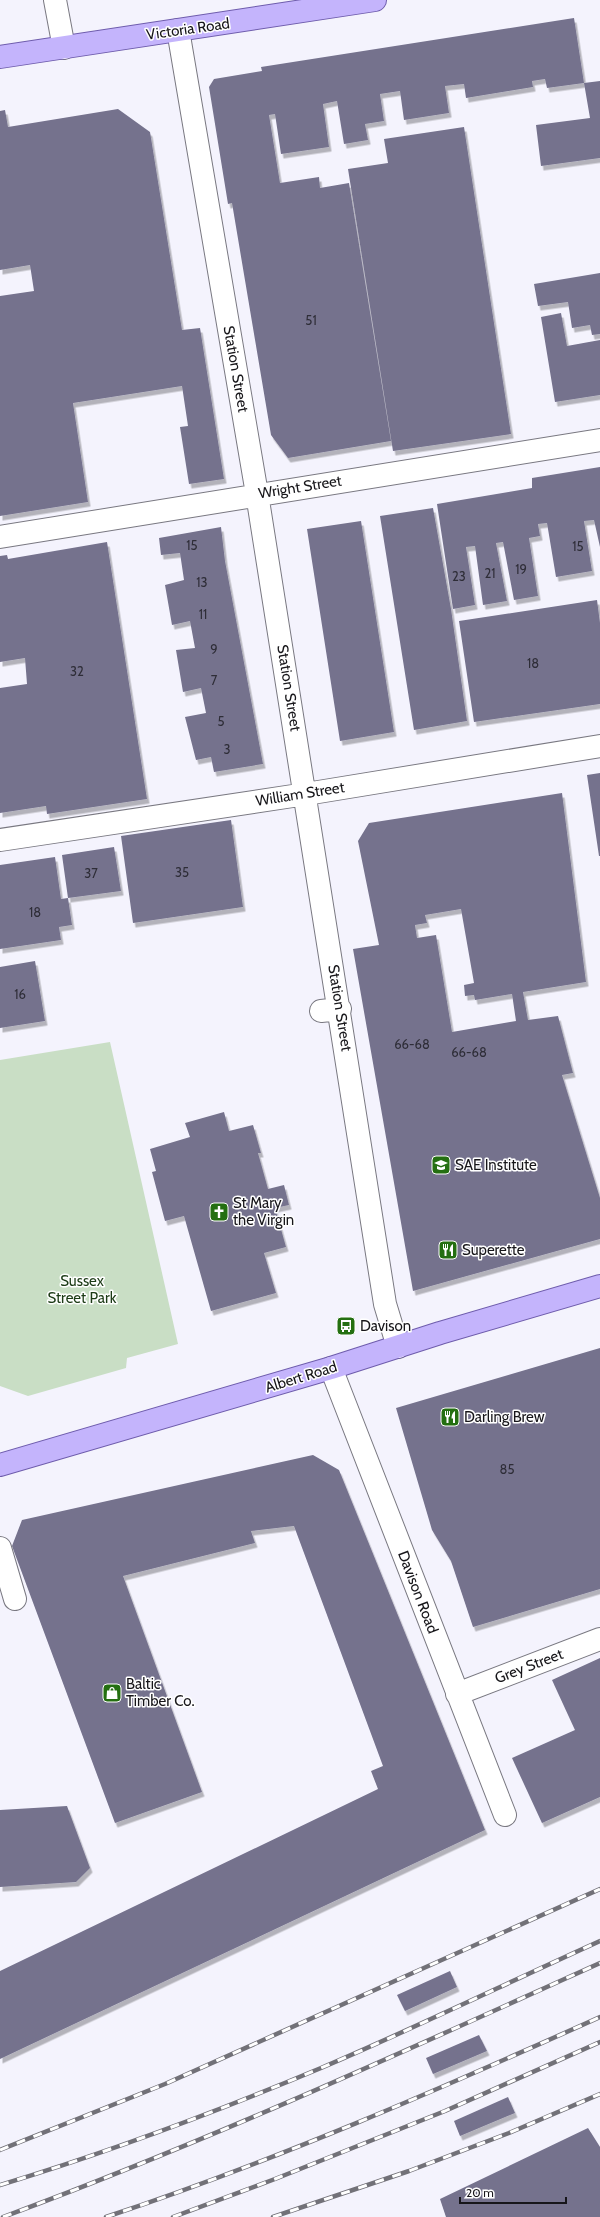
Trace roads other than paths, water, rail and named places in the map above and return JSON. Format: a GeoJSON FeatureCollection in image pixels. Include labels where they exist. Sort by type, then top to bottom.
{"type":"FeatureCollection","features":[{"type":"Feature","properties":{"kind":"main road","name":"Victoria Road"},"geometry":{"type":"LineString","coordinates":[[0,57],[347,2],[376,0]]}},
{"type":"Feature","properties":{"kind":"main road","name":"Albert Road"},"geometry":{"type":"LineString","coordinates":[[0,1465],[331,1368],[600,1286]]}},
{"type":"Feature","properties":{"kind":"street"},"geometry":{"type":"LineString","coordinates":[[55,0],[64,48]]}},
{"type":"Feature","properties":{"kind":"street","name":"Station Street"},"geometry":{"type":"LineString","coordinates":[[178,30],[258,494],[306,794],[330,1010],[385,1304],[398,1347]]}},
{"type":"Feature","properties":{"kind":"street","name":"Wright Street"},"geometry":{"type":"LineString","coordinates":[[0,537],[258,494],[600,440]]}},
{"type":"Feature","properties":{"kind":"street","name":"William Street"},"geometry":{"type":"LineString","coordinates":[[0,840],[306,794],[600,746]]}},
{"type":"Feature","properties":{"kind":"street","name":"Davison Road"},"geometry":{"type":"LineString","coordinates":[[331,1368],[505,1815]]}},
{"type":"Feature","properties":{"kind":"street"},"geometry":{"type":"LineString","coordinates":[[0,1548],[15,1599]]}},
{"type":"Feature","properties":{"kind":"street","name":"Grey Street"},"geometry":{"type":"LineString","coordinates":[[457,1694],[600,1639]]}},
{"type":"Feature","properties":{"kind":"railway"},"geometry":{"type":"LineString","coordinates":[[0,2150],[165,2084],[600,1889]]}},
{"type":"Feature","properties":{"kind":"railway"},"geometry":{"type":"LineString","coordinates":[[0,2185],[122,2145],[202,2116],[282,2084],[391,2037],[600,1941]]}},
{"type":"Feature","properties":{"kind":"railway"},"geometry":{"type":"LineString","coordinates":[[3,2217],[229,2127],[378,2063],[600,1963]]}},
{"type":"Feature","properties":{"kind":"railway"},"geometry":{"type":"LineString","coordinates":[[106,2217],[232,2172],[356,2123],[417,2098],[600,2017]]}},
{"type":"Feature","properties":{"kind":"railway"},"geometry":{"type":"LineString","coordinates":[[173,2217],[275,2179],[445,2111],[600,2042]]}},
{"type":"Feature","properties":{"kind":"railway"},"geometry":{"type":"LineString","coordinates":[[273,2217],[409,2171],[509,2133],[600,2094]]}},
{"type":"Feature","properties":{"kind":"place","name":"SAE Institute"},"geometry":{"type":"Point","coordinates":[441,1165]}},
{"type":"Feature","properties":{"kind":"place","name":"St Mary the Virgin"},"geometry":{"type":"Point","coordinates":[219,1212]}},
{"type":"Feature","properties":{"kind":"place","name":"Superette"},"geometry":{"type":"Point","coordinates":[448,1250]}},
{"type":"Feature","properties":{"kind":"place","name":"Davison"},"geometry":{"type":"Point","coordinates":[346,1326]}},
{"type":"Feature","properties":{"kind":"place","name":"Darling Brew"},"geometry":{"type":"Point","coordinates":[450,1417]}},
{"type":"Feature","properties":{"kind":"place","name":"Baltic Timber Co."},"geometry":{"type":"Point","coordinates":[112,1693]}},
{"type":"Feature","properties":{"kind":"park label","name":"Sussex Street Park"},"geometry":{"type":"Point","coordinates":[82,1290]}}]}
